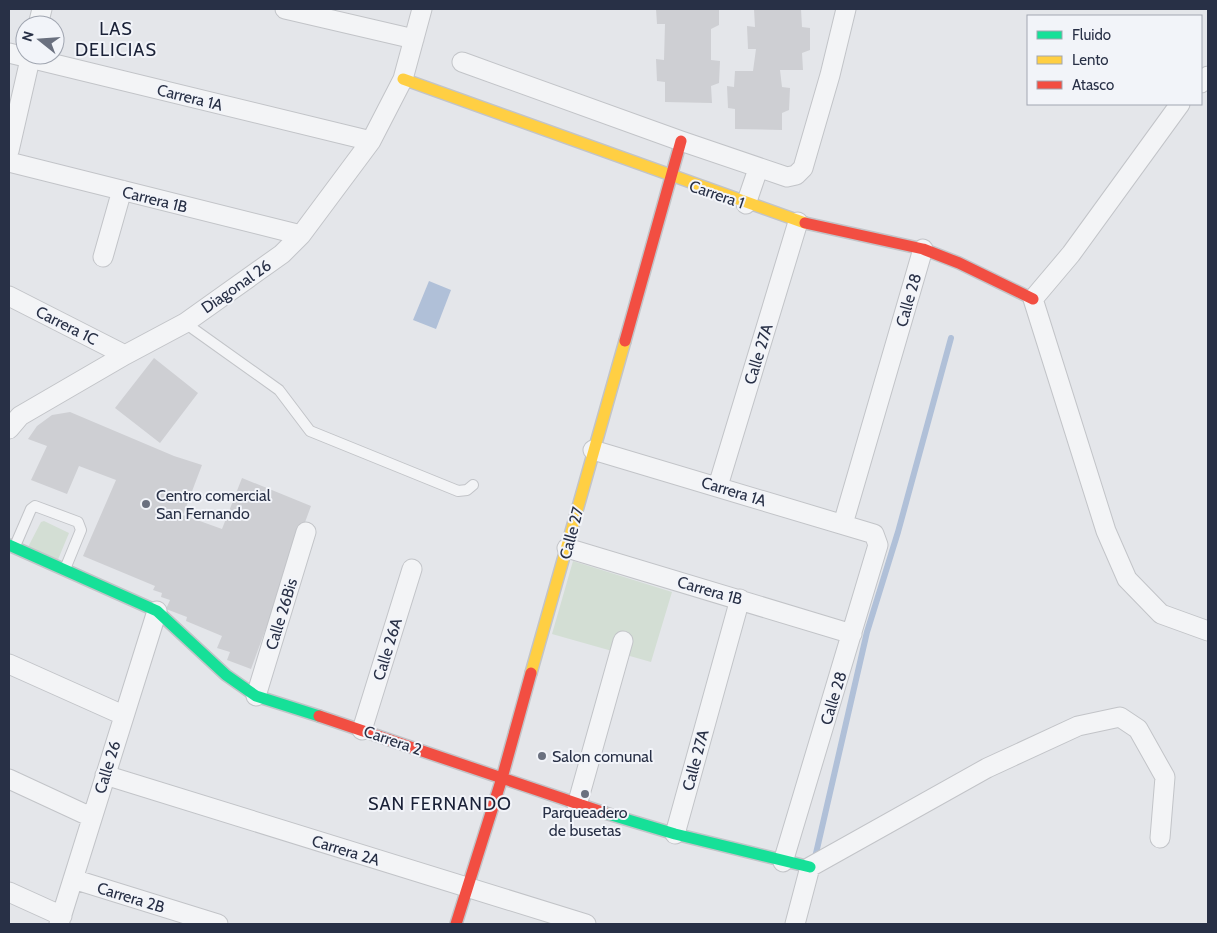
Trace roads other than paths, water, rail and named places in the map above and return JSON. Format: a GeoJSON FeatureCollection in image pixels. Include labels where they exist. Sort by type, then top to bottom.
{"type":"FeatureCollection","features":[{"type":"Feature","properties":{"kind":"street"},"geometry":{"type":"LineString","coordinates":[[285,9],[320,13],[414,39]]}},
{"type":"Feature","properties":{"kind":"street"},"geometry":{"type":"LineString","coordinates":[[403,79],[422,9]]}},
{"type":"Feature","properties":{"kind":"street"},"geometry":{"type":"LineString","coordinates":[[462,62],[787,177],[796,175],[803,168],[830,75],[846,9]]}},
{"type":"Feature","properties":{"kind":"street","name":"Carrera 1A"},"geometry":{"type":"LineString","coordinates":[[65,64],[371,141]]}},
{"type":"Feature","properties":{"kind":"street"},"geometry":{"type":"LineString","coordinates":[[9,151],[29,65]]}},
{"type":"Feature","properties":{"kind":"street","name":"Diagonal 26"},"geometry":{"type":"LineString","coordinates":[[9,429],[20,416],[184,323],[282,254],[301,235],[371,141],[403,79]]}},
{"type":"Feature","properties":{"kind":"street","name":"Carrera 1"},"geometry":{"type":"LineString","coordinates":[[403,79],[670,178],[798,222],[923,249],[959,263],[1033,298]]}},
{"type":"Feature","properties":{"kind":"street"},"geometry":{"type":"LineString","coordinates":[[1179,105],[1071,254],[1033,298],[1106,530],[1127,579],[1161,614],[1203,629]]}},
{"type":"Feature","properties":{"kind":"street","name":"Calle 27"},"geometry":{"type":"LineString","coordinates":[[456,924],[502,778],[681,141]]}},
{"type":"Feature","properties":{"kind":"street","name":"Carrera 1B"},"geometry":{"type":"LineString","coordinates":[[9,162],[301,235]]}},
{"type":"Feature","properties":{"kind":"street"},"geometry":{"type":"LineString","coordinates":[[746,204],[758,168]]}},
{"type":"Feature","properties":{"kind":"street"},"geometry":{"type":"LineString","coordinates":[[103,257],[122,190]]}},
{"type":"Feature","properties":{"kind":"street","name":"Calle 27A"},"geometry":{"type":"LineString","coordinates":[[718,486],[798,222]]}},
{"type":"Feature","properties":{"kind":"street","name":"Calle 28"},"geometry":{"type":"LineString","coordinates":[[843,524],[923,249]]}},
{"type":"Feature","properties":{"kind":"street","name":"Carrera 1C"},"geometry":{"type":"LineString","coordinates":[[9,296],[125,355]]}},
{"type":"Feature","properties":{"kind":"street","name":"Carrera 1A"},"geometry":{"type":"LineString","coordinates":[[593,450],[874,534]]}},
{"type":"Feature","properties":{"kind":"street","name":"Calle 26Bis"},"geometry":{"type":"LineString","coordinates":[[256,696],[306,532]]}},
{"type":"Feature","properties":{"kind":"street","name":"Calle 28"},"geometry":{"type":"LineString","coordinates":[[783,862],[878,544],[874,534]]}},
{"type":"Feature","properties":{"kind":"street","name":"Carrera 2"},"geometry":{"type":"LineString","coordinates":[[12,546],[157,611],[226,674],[256,696],[362,730],[577,805],[674,834],[783,862],[810,867]]}},
{"type":"Feature","properties":{"kind":"street","name":"Carrera 1B"},"geometry":{"type":"LineString","coordinates":[[567,548],[852,634]]}},
{"type":"Feature","properties":{"kind":"street","name":"Calle 26A"},"geometry":{"type":"LineString","coordinates":[[362,730],[412,568]]}},
{"type":"Feature","properties":{"kind":"street","name":"Calle 27A"},"geometry":{"type":"LineString","coordinates":[[674,834],[740,599]]}},
{"type":"Feature","properties":{"kind":"street","name":"Calle 26"},"geometry":{"type":"LineString","coordinates":[[60,920],[157,611]]}},
{"type":"Feature","properties":{"kind":"street"},"geometry":{"type":"LineString","coordinates":[[577,805],[623,641]]}},
{"type":"Feature","properties":{"kind":"street"},"geometry":{"type":"LineString","coordinates":[[9,664],[123,716]]}},
{"type":"Feature","properties":{"kind":"street"},"geometry":{"type":"LineString","coordinates":[[795,924],[810,867],[987,768],[1078,726],[1120,717],[1138,729],[1165,777],[1160,838]]}},
{"type":"Feature","properties":{"kind":"street","name":"Carrera 2A"},"geometry":{"type":"LineString","coordinates":[[105,775],[586,924]]}},
{"type":"Feature","properties":{"kind":"street"},"geometry":{"type":"LineString","coordinates":[[9,780],[92,817]]}},
{"type":"Feature","properties":{"kind":"street","name":"Carrera 2B"},"geometry":{"type":"LineString","coordinates":[[73,879],[218,924]]}},
{"type":"Feature","properties":{"kind":"street"},"geometry":{"type":"LineString","coordinates":[[9,892],[60,920]]}},
{"type":"Feature","properties":{"kind":"lane"},"geometry":{"type":"LineString","coordinates":[[184,323],[279,390],[310,431],[458,491],[467,490],[473,485]]}},
{"type":"Feature","properties":{"kind":"lane"},"geometry":{"type":"LineString","coordinates":[[12,546],[31,509],[35,506],[78,522],[82,530],[64,570]]}},
{"type":"Feature","properties":{"kind":"water"},"geometry":{"type":"Polygon","coordinates":[[[429,281],[451,290],[436,329],[413,320],[429,281]]]}},
{"type":"Feature","properties":{"kind":"waterway"},"geometry":{"type":"LineString","coordinates":[[814,862],[867,632],[898,532],[951,338]]}},
{"type":"Feature","properties":{"kind":"place","name":"Centro comercial San Fernando"},"geometry":{"type":"Point","coordinates":[146,504]}},
{"type":"Feature","properties":{"kind":"place","name":"Salon comunal"},"geometry":{"type":"Point","coordinates":[542,756]}},
{"type":"Feature","properties":{"kind":"place","name":"Parqueadero de busetas"},"geometry":{"type":"Point","coordinates":[585,794]}},
{"type":"Feature","properties":{"kind":"district","name":"LAS DELICIAS"},"geometry":{"type":"Point","coordinates":[116,39]}},
{"type":"Feature","properties":{"kind":"district","name":"SAN FERNANDO"},"geometry":{"type":"Point","coordinates":[440,804]}}]}
